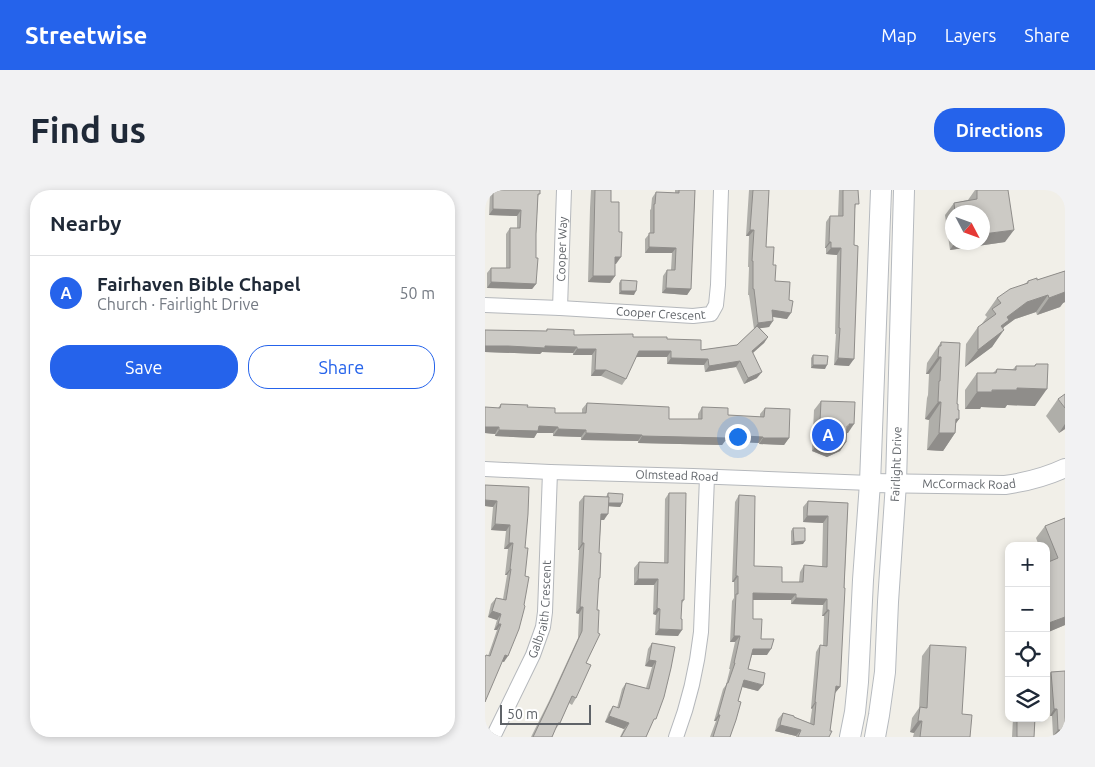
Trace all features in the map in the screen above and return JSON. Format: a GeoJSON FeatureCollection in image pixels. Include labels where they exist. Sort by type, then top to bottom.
{"type":"FeatureCollection","features":[{"type":"Feature","properties":{"kind":"main road","name":"Fairlight Drive"},"geometry":{"type":"LineString","coordinates":[[850,737],[859,682],[863,580],[870,483],[881,190]]}},
{"type":"Feature","properties":{"kind":"main road","name":"Fairlight Drive"},"geometry":{"type":"LineString","coordinates":[[875,737],[885,672],[896,483],[904,190]]}},
{"type":"Feature","properties":{"kind":"street","name":"Cooper Way"},"geometry":{"type":"LineString","coordinates":[[560,308],[564,190]]}},
{"type":"Feature","properties":{"kind":"street","name":"Cooper Crescent"},"geometry":{"type":"LineString","coordinates":[[485,305],[693,316],[711,314],[716,305],[718,284],[721,190]]}},
{"type":"Feature","properties":{"kind":"street","name":"McCormack Road"},"geometry":{"type":"LineString","coordinates":[[870,483],[1005,485],[1046,476],[1065,468]]}},
{"type":"Feature","properties":{"kind":"street","name":"Olmstead Road"},"geometry":{"type":"LineString","coordinates":[[485,469],[870,483]]}},
{"type":"Feature","properties":{"kind":"street","name":"Galbraith Crescent"},"geometry":{"type":"LineString","coordinates":[[493,737],[533,655],[543,628],[550,472]]}},
{"type":"Feature","properties":{"kind":"street"},"geometry":{"type":"LineString","coordinates":[[676,737],[689,696],[699,651],[707,476]]}},
{"type":"Feature","properties":{"kind":"building"},"geometry":{"type":"Polygon","coordinates":[[[493,190],[540,190],[540,194],[538,194],[536,234],[536,258],[538,258],[536,284],[491,282],[491,268],[510,268],[510,228],[520,228],[521,210],[493,209],[493,190]]]}},
{"type":"Feature","properties":{"kind":"building"},"geometry":{"type":"Polygon","coordinates":[[[595,190],[611,190],[611,202],[619,202],[619,232],[622,232],[621,257],[615,257],[615,276],[593,276],[595,190]]]}},
{"type":"Feature","properties":{"kind":"building"},"geometry":{"type":"Polygon","coordinates":[[[679,190],[695,190],[691,289],[666,288],[667,270],[675,270],[676,248],[649,247],[649,233],[654,233],[656,192],[679,193],[679,190]]]}},
{"type":"Feature","properties":{"kind":"building"},"geometry":{"type":"Polygon","coordinates":[[[753,190],[769,190],[766,247],[774,247],[773,265],[776,265],[775,281],[790,282],[789,300],[793,301],[791,313],[772,310],[773,321],[758,323],[753,289],[754,230],[750,230],[753,190]]]}},
{"type":"Feature","properties":{"kind":"building"},"geometry":{"type":"Polygon","coordinates":[[[843,190],[858,190],[859,204],[855,204],[854,245],[858,246],[854,359],[838,358],[841,248],[831,248],[831,242],[829,242],[830,216],[843,216],[843,190]]]}},
{"type":"Feature","properties":{"kind":"building"},"geometry":{"type":"Polygon","coordinates":[[[977,190],[1008,190],[1014,230],[990,233],[990,205],[954,205],[954,203],[977,199],[977,190]]]}},
{"type":"Feature","properties":{"kind":"building"},"geometry":{"type":"Polygon","coordinates":[[[1065,271],[1065,292],[1049,298],[1048,295],[1027,302],[1007,317],[1009,320],[1001,326],[1004,330],[978,350],[978,327],[996,314],[992,309],[1001,303],[997,298],[1010,289],[1028,283],[1028,281],[1065,271]]]}},
{"type":"Feature","properties":{"kind":"building"},"geometry":{"type":"Polygon","coordinates":[[[621,280],[637,281],[636,291],[621,291],[621,280]]]}},
{"type":"Feature","properties":{"kind":"building"},"geometry":{"type":"Polygon","coordinates":[[[757,326],[768,337],[752,351],[762,372],[748,378],[740,361],[709,366],[708,359],[671,358],[671,351],[639,351],[626,379],[606,370],[595,370],[596,349],[545,346],[545,348],[485,346],[485,330],[547,331],[547,329],[574,330],[574,335],[633,334],[633,337],[701,340],[701,350],[737,345],[757,326]]]}},
{"type":"Feature","properties":{"kind":"building"},"geometry":{"type":"Polygon","coordinates":[[[941,342],[960,343],[957,404],[959,419],[956,419],[955,433],[939,433],[941,402],[938,402],[941,357],[938,357],[941,342]]]}},
{"type":"Feature","properties":{"kind":"building"},"geometry":{"type":"Polygon","coordinates":[[[813,355],[828,356],[827,365],[813,365],[813,355]]]}},
{"type":"Feature","properties":{"kind":"building"},"geometry":{"type":"Polygon","coordinates":[[[1036,364],[1048,364],[1047,389],[1017,388],[1017,390],[977,392],[977,373],[996,373],[997,369],[1016,370],[1016,366],[1035,366],[1036,364]]]}},
{"type":"Feature","properties":{"kind":"building"},"geometry":{"type":"Polygon","coordinates":[[[1065,394],[1065,408],[1058,399],[1065,394]]]}},
{"type":"Feature","properties":{"kind":"building"},"geometry":{"type":"Polygon","coordinates":[[[821,401],[855,402],[854,424],[847,426],[846,442],[833,448],[819,442],[821,401]]]}},
{"type":"Feature","properties":{"kind":"building"},"geometry":{"type":"Polygon","coordinates":[[[587,403],[669,407],[669,419],[702,419],[702,407],[728,408],[728,415],[764,417],[765,408],[790,409],[789,438],[727,435],[727,438],[642,436],[586,433],[586,430],[558,429],[558,427],[539,426],[538,431],[499,430],[499,427],[485,427],[485,407],[500,408],[501,404],[528,405],[527,407],[555,408],[555,413],[586,413],[587,403]]]}},
{"type":"Feature","properties":{"kind":"building"},"geometry":{"type":"Polygon","coordinates":[[[485,485],[529,487],[525,548],[528,548],[525,576],[529,577],[525,606],[519,629],[508,656],[505,655],[485,702],[485,657],[486,655],[490,656],[501,624],[498,624],[501,614],[492,611],[496,598],[506,600],[513,543],[509,543],[510,525],[495,524],[497,501],[485,500],[485,485]]]}},
{"type":"Feature","properties":{"kind":"building"},"geometry":{"type":"Polygon","coordinates":[[[608,493],[623,494],[622,503],[608,503],[608,493]]]}},
{"type":"Feature","properties":{"kind":"building"},"geometry":{"type":"Polygon","coordinates":[[[669,493],[686,493],[682,630],[659,629],[660,609],[657,608],[658,579],[638,579],[639,562],[668,563],[669,493]]]}},
{"type":"Feature","properties":{"kind":"building"},"geometry":{"type":"Polygon","coordinates":[[[739,495],[755,496],[754,566],[782,567],[782,582],[803,582],[804,565],[827,567],[828,516],[807,516],[808,501],[848,503],[840,687],[836,686],[830,731],[832,731],[829,737],[798,737],[801,730],[780,725],[783,713],[814,725],[820,645],[827,646],[829,610],[827,610],[827,599],[796,598],[796,594],[753,593],[753,619],[762,619],[761,639],[774,639],[771,649],[753,649],[748,669],[765,673],[763,685],[744,680],[738,701],[741,702],[730,737],[713,737],[727,683],[735,663],[740,636],[734,636],[736,594],[738,594],[738,576],[736,576],[739,495]]]}},
{"type":"Feature","properties":{"kind":"building"},"geometry":{"type":"Polygon","coordinates":[[[584,496],[609,497],[608,514],[601,514],[600,578],[597,610],[599,610],[598,633],[600,634],[586,663],[591,665],[576,698],[572,696],[552,737],[533,737],[582,631],[583,607],[580,607],[584,543],[582,543],[584,496]]]}},
{"type":"Feature","properties":{"kind":"building"},"geometry":{"type":"Polygon","coordinates":[[[1065,518],[1065,617],[1050,623],[1050,561],[1058,558],[1045,526],[1065,518]]]}},
{"type":"Feature","properties":{"kind":"building"},"geometry":{"type":"Polygon","coordinates":[[[793,528],[805,528],[805,541],[794,542],[793,528]]]}},
{"type":"Feature","properties":{"kind":"building"},"geometry":{"type":"Polygon","coordinates":[[[652,643],[675,647],[664,697],[656,719],[654,719],[646,737],[621,737],[629,723],[609,716],[613,706],[619,708],[626,683],[649,689],[656,661],[649,660],[652,643]]]}},
{"type":"Feature","properties":{"kind":"building"},"geometry":{"type":"Polygon","coordinates":[[[930,645],[966,647],[962,714],[972,715],[970,737],[920,737],[922,721],[918,721],[920,707],[927,708],[930,645]]]}},
{"type":"Feature","properties":{"kind":"building"},"geometry":{"type":"Polygon","coordinates":[[[1065,671],[1065,737],[1060,737],[1057,709],[1054,709],[1051,672],[1065,671]]]}},
{"type":"Feature","properties":{"kind":"building"},"geometry":{"type":"Polygon","coordinates":[[[1017,722],[1035,722],[1034,737],[1017,737],[1017,722]]]}},
{"type":"Feature","properties":{"kind":"place","name":"Fairhaven Bible Chapel"},"geometry":{"type":"Point","coordinates":[828,435]}}]}
